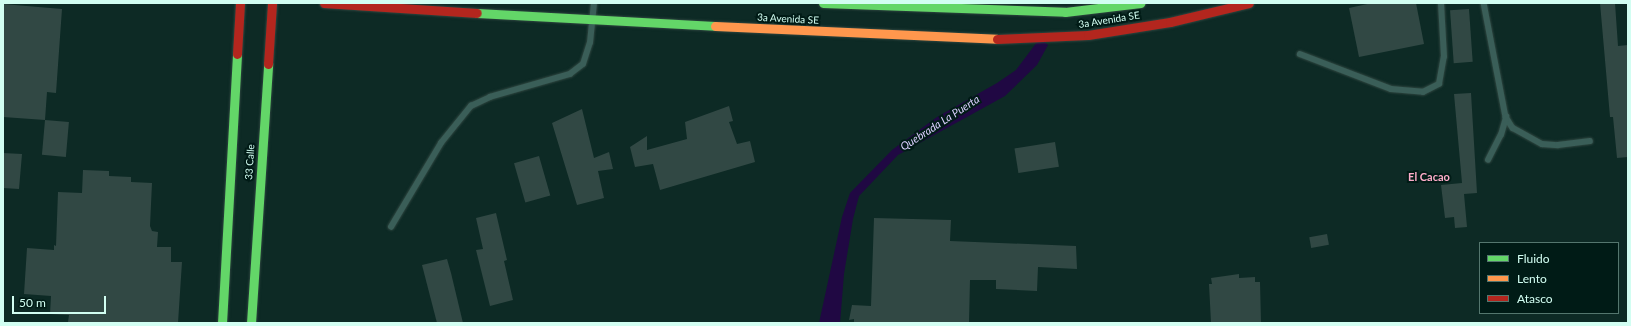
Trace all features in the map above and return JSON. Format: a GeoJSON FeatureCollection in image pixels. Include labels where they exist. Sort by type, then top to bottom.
{"type":"FeatureCollection","features":[{"type":"Feature","properties":{"kind":"street","name":"33 Calle"},"geometry":{"type":"LineString","coordinates":[[222,323],[240,3]]}},
{"type":"Feature","properties":{"kind":"street","name":"33 Calle"},"geometry":{"type":"LineString","coordinates":[[251,323],[272,3]]}},
{"type":"Feature","properties":{"kind":"street","name":"3a Avenida SE"},"geometry":{"type":"LineString","coordinates":[[324,3],[592,20],[1027,40],[1088,35],[1170,22],[1249,3]]}},
{"type":"Feature","properties":{"kind":"street","name":"3a Avenida SE"},"geometry":{"type":"LineString","coordinates":[[823,3],[1065,12],[1106,9],[1140,3]]}},
{"type":"Feature","properties":{"kind":"lane"},"geometry":{"type":"LineString","coordinates":[[391,227],[441,143],[471,106],[490,97],[570,74],[583,64],[590,43],[594,3]]}},
{"type":"Feature","properties":{"kind":"lane"},"geometry":{"type":"LineString","coordinates":[[1300,54],[1391,89],[1423,92],[1439,84],[1444,57],[1440,3]]}},
{"type":"Feature","properties":{"kind":"lane"},"geometry":{"type":"LineString","coordinates":[[1484,3],[1506,117],[1513,128],[1542,144],[1558,145],[1590,141]]}},
{"type":"Feature","properties":{"kind":"lane"},"geometry":{"type":"LineString","coordinates":[[1488,160],[1502,135],[1506,117]]}},
{"type":"Feature","properties":{"kind":"water","name":"Quebrada La Puerta"},"geometry":{"type":"Polygon","coordinates":[[[1040,38],[1048,45],[1037,65],[1005,96],[898,155],[859,196],[853,219],[844,274],[840,323],[819,323],[842,217],[850,193],[892,150],[937,117],[997,83],[1016,70],[1040,38]]]}},
{"type":"Feature","properties":{"kind":"building"},"geometry":{"type":"Polygon","coordinates":[[[1372,3],[1416,3],[1424,44],[1359,57],[1349,8],[1372,3]]]}},
{"type":"Feature","properties":{"kind":"building"},"geometry":{"type":"Polygon","coordinates":[[[1600,3],[1615,3],[1618,46],[1628,45],[1628,157],[1617,158],[1613,117],[1610,117],[1600,3]]]}},
{"type":"Feature","properties":{"kind":"building"},"geometry":{"type":"Polygon","coordinates":[[[3,4],[62,9],[56,93],[47,92],[45,120],[3,117],[3,4]]]}},
{"type":"Feature","properties":{"kind":"building"},"geometry":{"type":"Polygon","coordinates":[[[1469,9],[1473,62],[1454,63],[1450,10],[1469,9]]]}},
{"type":"Feature","properties":{"kind":"building"},"geometry":{"type":"Polygon","coordinates":[[[1471,93],[1477,193],[1464,194],[1467,227],[1455,228],[1454,217],[1445,218],[1441,185],[1462,183],[1454,94],[1471,93]]]}},
{"type":"Feature","properties":{"kind":"building"},"geometry":{"type":"Polygon","coordinates":[[[729,106],[733,121],[729,122],[737,144],[750,141],[755,162],[660,190],[653,164],[635,167],[630,147],[647,136],[647,150],[687,139],[685,122],[729,106]]]}},
{"type":"Feature","properties":{"kind":"building"},"geometry":{"type":"Polygon","coordinates":[[[582,109],[594,158],[609,152],[613,169],[598,171],[604,198],[577,205],[552,123],[582,109]]]}},
{"type":"Feature","properties":{"kind":"building"},"geometry":{"type":"Polygon","coordinates":[[[45,120],[69,122],[66,157],[42,155],[45,120]]]}},
{"type":"Feature","properties":{"kind":"building"},"geometry":{"type":"Polygon","coordinates":[[[1055,142],[1059,167],[1018,173],[1015,148],[1055,142]]]}},
{"type":"Feature","properties":{"kind":"building"},"geometry":{"type":"Polygon","coordinates":[[[3,153],[22,154],[19,189],[3,188],[3,153]]]}},
{"type":"Feature","properties":{"kind":"building"},"geometry":{"type":"Polygon","coordinates":[[[539,156],[550,195],[525,203],[514,163],[539,156]]]}},
{"type":"Feature","properties":{"kind":"building"},"geometry":{"type":"Polygon","coordinates":[[[83,170],[109,171],[109,176],[131,177],[131,182],[152,183],[150,226],[152,231],[158,232],[157,247],[171,247],[171,262],[182,262],[178,323],[68,322],[69,315],[50,314],[51,296],[24,294],[27,248],[54,250],[54,245],[56,246],[58,192],[82,193],[83,170]]]}},
{"type":"Feature","properties":{"kind":"building"},"geometry":{"type":"Polygon","coordinates":[[[496,213],[507,260],[504,261],[513,300],[490,306],[476,250],[483,249],[476,218],[496,213]]]}},
{"type":"Feature","properties":{"kind":"building"},"geometry":{"type":"Polygon","coordinates":[[[874,218],[951,220],[950,241],[1076,246],[1077,269],[1038,267],[1037,291],[996,289],[996,280],[970,280],[969,323],[854,323],[854,319],[849,320],[852,305],[871,306],[874,218]]]}},
{"type":"Feature","properties":{"kind":"building"},"geometry":{"type":"Polygon","coordinates":[[[1327,234],[1329,245],[1311,248],[1309,237],[1327,234]]]}},
{"type":"Feature","properties":{"kind":"building"},"geometry":{"type":"Polygon","coordinates":[[[447,259],[463,323],[437,323],[422,265],[447,259]]]}},
{"type":"Feature","properties":{"kind":"building"},"geometry":{"type":"Polygon","coordinates":[[[1239,274],[1239,278],[1255,277],[1255,282],[1260,282],[1261,323],[1211,323],[1209,284],[1212,284],[1211,278],[1239,274]]]}},
{"type":"Feature","properties":{"kind":"traffic: fast"},"geometry":{"type":"LineString","coordinates":[[823,3],[1065,12],[1140,3]]}},
{"type":"Feature","properties":{"kind":"traffic: fast"},"geometry":{"type":"LineString","coordinates":[[477,13],[715,26]]}},
{"type":"Feature","properties":{"kind":"traffic: fast"},"geometry":{"type":"LineString","coordinates":[[222,323],[237,54]]}},
{"type":"Feature","properties":{"kind":"traffic: fast"},"geometry":{"type":"LineString","coordinates":[[251,323],[268,64]]}},
{"type":"Feature","properties":{"kind":"traffic: slow"},"geometry":{"type":"LineString","coordinates":[[715,26],[997,39]]}},
{"type":"Feature","properties":{"kind":"traffic: jam"},"geometry":{"type":"LineString","coordinates":[[237,54],[240,3]]}},
{"type":"Feature","properties":{"kind":"traffic: jam"},"geometry":{"type":"LineString","coordinates":[[268,64],[272,3]]}},
{"type":"Feature","properties":{"kind":"traffic: jam"},"geometry":{"type":"LineString","coordinates":[[324,3],[477,13]]}},
{"type":"Feature","properties":{"kind":"traffic: jam"},"geometry":{"type":"LineString","coordinates":[[997,39],[1088,35],[1170,22],[1249,3]]}},
{"type":"Feature","properties":{"kind":"district","name":"El Cacao"},"geometry":{"type":"Point","coordinates":[1429,177]}}]}
